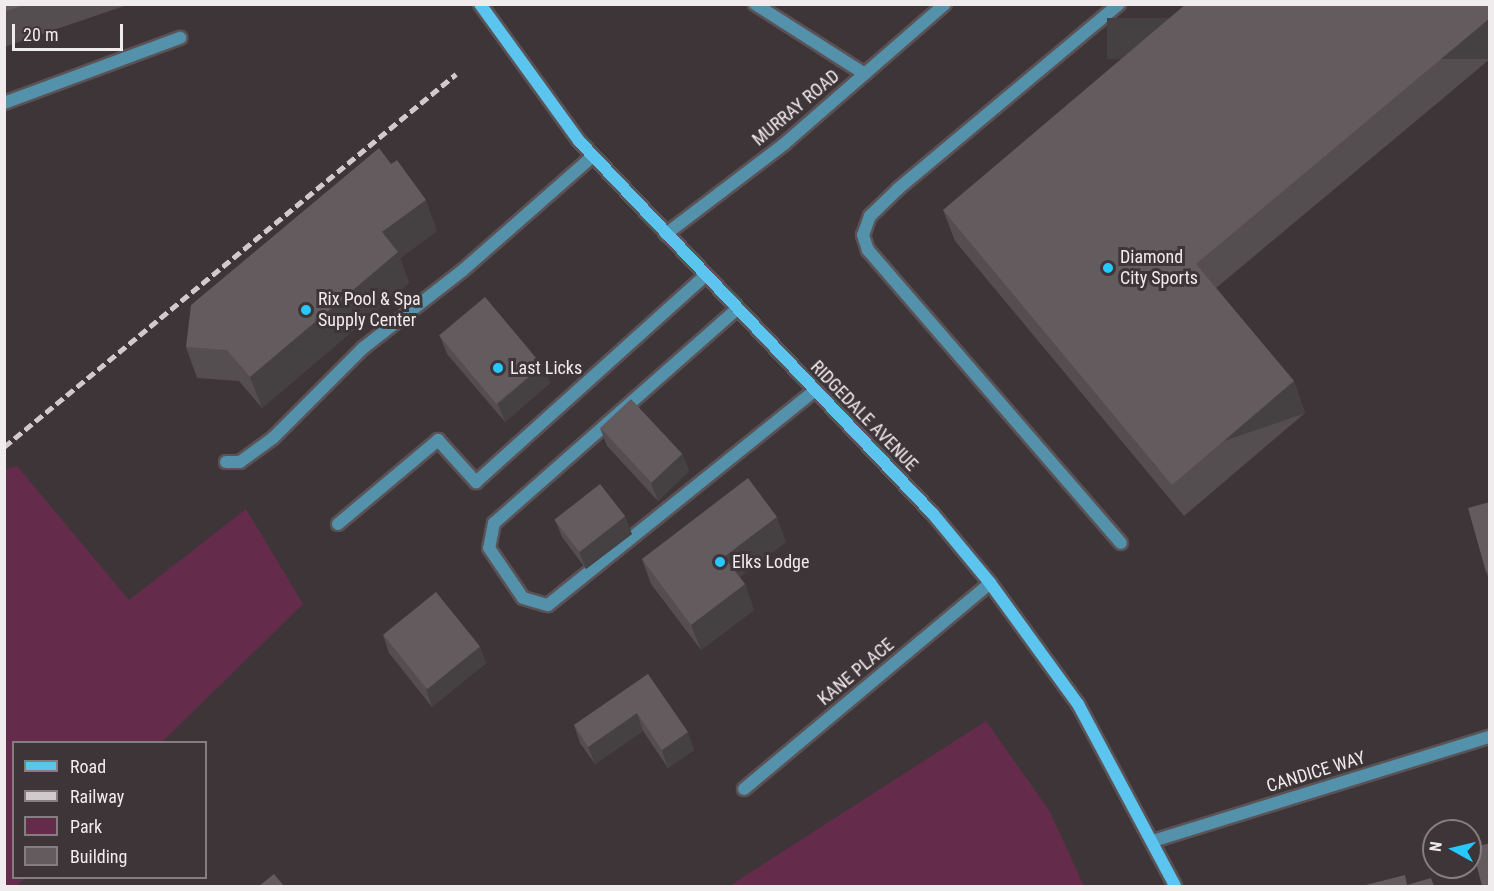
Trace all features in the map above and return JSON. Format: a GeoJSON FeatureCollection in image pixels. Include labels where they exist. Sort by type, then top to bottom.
{"type":"FeatureCollection","features":[{"type":"Feature","properties":{"kind":"main road","name":"RIDGEDALE AVENUE"},"geometry":{"type":"LineString","coordinates":[[480,4],[593,156],[815,390],[990,583],[1078,704],[1175,886]]}},
{"type":"Feature","properties":{"kind":"street"},"geometry":{"type":"LineString","coordinates":[[755,4],[865,74]]}},
{"type":"Feature","properties":{"kind":"street","name":"MURRAY ROAD"},"geometry":{"type":"LineString","coordinates":[[666,234],[865,74],[945,4]]}},
{"type":"Feature","properties":{"kind":"street"},"geometry":{"type":"LineString","coordinates":[[1119,4],[898,189],[870,216],[863,235],[868,250],[1121,543]]}},
{"type":"Feature","properties":{"kind":"street"},"geometry":{"type":"LineString","coordinates":[[4,103],[180,38]]}},
{"type":"Feature","properties":{"kind":"street"},"geometry":{"type":"LineString","coordinates":[[226,462],[240,462],[273,438],[363,348],[462,271],[593,156]]}},
{"type":"Feature","properties":{"kind":"street"},"geometry":{"type":"LineString","coordinates":[[338,524],[438,440],[476,482],[706,275]]}},
{"type":"Feature","properties":{"kind":"street"},"geometry":{"type":"LineString","coordinates":[[737,309],[494,523],[489,548],[523,598],[548,605],[815,390]]}},
{"type":"Feature","properties":{"kind":"street","name":"KANE PLACE"},"geometry":{"type":"LineString","coordinates":[[744,789],[990,583]]}},
{"type":"Feature","properties":{"kind":"street","name":"CANDICE WAY"},"geometry":{"type":"LineString","coordinates":[[1153,841],[1490,737]]}},
{"type":"Feature","properties":{"kind":"green space"},"geometry":{"type":"Polygon","coordinates":[[[17,466],[129,600],[246,509],[303,604],[163,741],[12,741],[12,879],[24,879],[16,886],[5,886],[4,470],[17,466]]]}},
{"type":"Feature","properties":{"kind":"green space"},"geometry":{"type":"Polygon","coordinates":[[[986,721],[1049,810],[1084,886],[729,886],[986,721]]]}},
{"type":"Feature","properties":{"kind":"building"},"geometry":{"type":"Polygon","coordinates":[[[4,4],[27,4],[4,12],[4,4]]]}},
{"type":"Feature","properties":{"kind":"building","name":"Diamond City Sports"},"geometry":{"type":"Polygon","coordinates":[[[1186,4],[1490,4],[1490,18],[1196,264],[1294,381],[1172,485],[943,210],[1186,4]]]}},
{"type":"Feature","properties":{"kind":"building","name":"Rix Pool & Spa Supply Center"},"geometry":{"type":"Polygon","coordinates":[[[379,148],[391,164],[397,160],[426,200],[382,232],[398,252],[250,377],[227,350],[186,347],[191,305],[379,148]]]}},
{"type":"Feature","properties":{"kind":"building","name":"Last Licks"},"geometry":{"type":"Polygon","coordinates":[[[485,297],[542,365],[496,404],[439,336],[485,297]]]}},
{"type":"Feature","properties":{"kind":"building"},"geometry":{"type":"Polygon","coordinates":[[[631,399],[682,454],[651,482],[600,428],[631,399]]]}},
{"type":"Feature","properties":{"kind":"building"},"geometry":{"type":"Polygon","coordinates":[[[748,478],[777,517],[724,557],[745,584],[691,625],[642,559],[748,478]]]}},
{"type":"Feature","properties":{"kind":"building"},"geometry":{"type":"Polygon","coordinates":[[[600,484],[625,516],[580,552],[554,520],[600,484]]]}},
{"type":"Feature","properties":{"kind":"building"},"geometry":{"type":"Polygon","coordinates":[[[1490,502],[1490,571],[1486,572],[1468,508],[1490,502]]]}},
{"type":"Feature","properties":{"kind":"building"},"geometry":{"type":"Polygon","coordinates":[[[436,592],[480,646],[427,689],[383,635],[436,592]]]}},
{"type":"Feature","properties":{"kind":"building"},"geometry":{"type":"Polygon","coordinates":[[[648,674],[688,732],[662,750],[637,713],[588,747],[574,725],[648,674]]]}},
{"type":"Feature","properties":{"kind":"building"},"geometry":{"type":"Polygon","coordinates":[[[1490,843],[1490,886],[1482,886],[1480,879],[1482,879],[1482,845],[1490,843]]]}},
{"type":"Feature","properties":{"kind":"building"},"geometry":{"type":"Polygon","coordinates":[[[274,874],[284,886],[259,886],[274,874]]]}},
{"type":"Feature","properties":{"kind":"building"},"geometry":{"type":"Polygon","coordinates":[[[1405,875],[1407,885],[1431,879],[1434,886],[1362,886],[1405,875]]]}},
{"type":"Feature","properties":{"kind":"railway"},"geometry":{"type":"LineString","coordinates":[[4,447],[456,74]]}},
{"type":"Feature","properties":{"kind":"place","name":"Diamond City Sports"},"geometry":{"type":"Point","coordinates":[1108,268]}},
{"type":"Feature","properties":{"kind":"place","name":"Rix Pool & Spa Supply Center"},"geometry":{"type":"Point","coordinates":[306,310]}},
{"type":"Feature","properties":{"kind":"place","name":"Last Licks"},"geometry":{"type":"Point","coordinates":[498,368]}},
{"type":"Feature","properties":{"kind":"place","name":"Elks Lodge"},"geometry":{"type":"Point","coordinates":[720,562]}}]}
